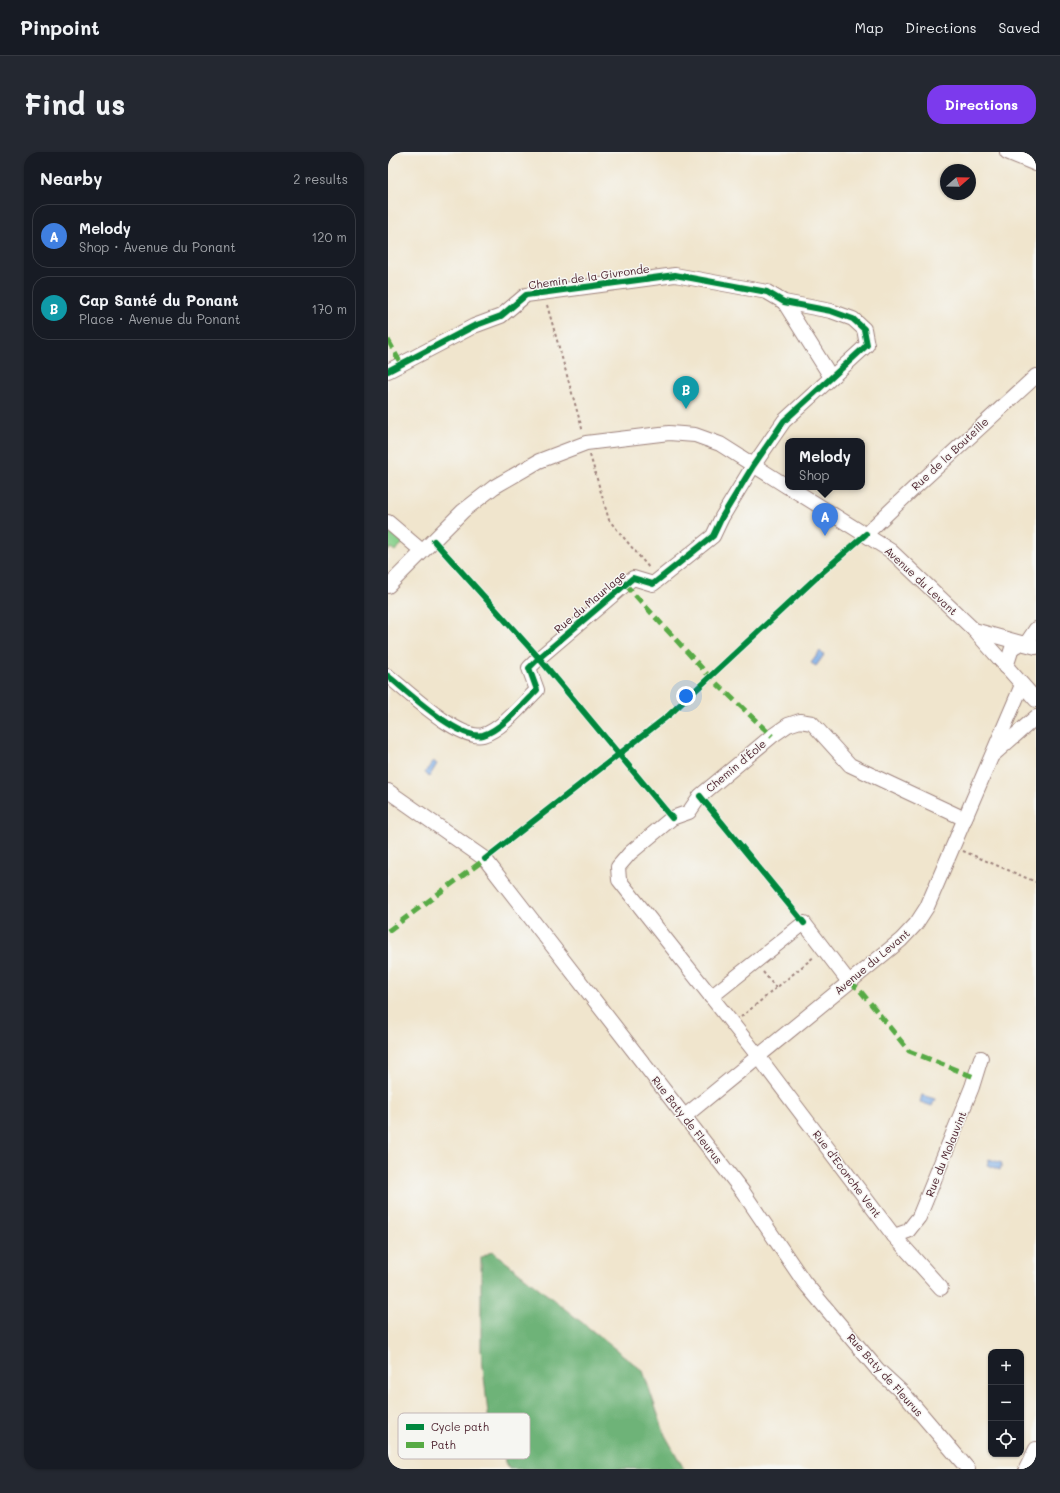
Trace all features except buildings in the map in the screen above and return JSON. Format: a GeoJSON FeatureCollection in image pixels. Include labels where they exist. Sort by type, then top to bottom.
{"type":"FeatureCollection","features":[{"type":"Feature","properties":{"kind":"street"},"geometry":{"type":"LineString","coordinates":[[1007,152],[1036,164]]}},
{"type":"Feature","properties":{"kind":"street","name":"Chemin de la Givronde"},"geometry":{"type":"LineString","coordinates":[[388,371],[474,326],[501,316],[526,295],[675,275],[767,292],[784,302]]}},
{"type":"Feature","properties":{"kind":"street"},"geometry":{"type":"LineString","coordinates":[[784,302],[831,377]]}},
{"type":"Feature","properties":{"kind":"street","name":"Rue du Maurlage"},"geometry":{"type":"LineString","coordinates":[[388,676],[439,718],[463,733],[482,736],[496,729],[537,690],[529,668],[539,658],[633,578],[653,584],[713,536],[722,517],[753,466],[784,421],[867,345],[864,329],[853,319],[831,311],[784,302]]}},
{"type":"Feature","properties":{"kind":"street","name":"Rue de la Bouteille"},"geometry":{"type":"LineString","coordinates":[[866,534],[1036,376]]}},
{"type":"Feature","properties":{"kind":"street","name":"Avenue du Levant"},"geometry":{"type":"LineString","coordinates":[[388,586],[463,511],[494,487],[539,461],[586,443],[669,433],[695,435],[720,444],[785,485]]}},
{"type":"Feature","properties":{"kind":"street","name":"Avenue du Levant"},"geometry":{"type":"LineString","coordinates":[[793,490],[866,534],[891,551],[974,630],[1006,668],[1036,700]]}},
{"type":"Feature","properties":{"kind":"street"},"geometry":{"type":"LineString","coordinates":[[388,522],[422,551]]}},
{"type":"Feature","properties":{"kind":"street"},"geometry":{"type":"LineString","coordinates":[[1006,668],[1012,648],[1028,645],[1036,629]]}},
{"type":"Feature","properties":{"kind":"street","name":"Avenue du Levant"},"geometry":{"type":"LineString","coordinates":[[974,630],[1028,645]]}},
{"type":"Feature","properties":{"kind":"street","name":"Avenue du Levant"},"geometry":{"type":"LineString","coordinates":[[685,1116],[900,940],[916,924],[927,907],[1022,685]]}},
{"type":"Feature","properties":{"kind":"street","name":"Avenue du Levant"},"geometry":{"type":"LineString","coordinates":[[992,756],[1036,717]]}},
{"type":"Feature","properties":{"kind":"street","name":"Chemin d'Éole"},"geometry":{"type":"LineString","coordinates":[[758,1056],[619,880],[618,867],[630,853],[672,818],[689,812],[700,796],[772,736],[788,725],[800,721],[812,723],[850,765],[965,819]]}},
{"type":"Feature","properties":{"kind":"street","name":"Rue Baty de Fleurus"},"geometry":{"type":"LineString","coordinates":[[388,791],[485,859],[743,1192],[804,1282],[878,1370],[904,1394],[968,1469]]}},
{"type":"Feature","properties":{"kind":"street"},"geometry":{"type":"LineString","coordinates":[[711,997],[804,923],[849,982]]}},
{"type":"Feature","properties":{"kind":"street","name":"Rue d'Ecorche Vent"},"geometry":{"type":"LineString","coordinates":[[758,1056],[894,1236],[941,1288]]}},
{"type":"Feature","properties":{"kind":"street","name":"Rue du Molauvint"},"geometry":{"type":"LineString","coordinates":[[894,1236],[908,1231],[919,1217],[972,1087],[981,1058]]}},
{"type":"Feature","properties":{"kind":"street"},"geometry":{"type":"LineString","coordinates":[[1026,1469],[1036,1448]]}},
{"type":"Feature","properties":{"kind":"path"},"geometry":{"type":"LineString","coordinates":[[953,846],[1036,882]]}},
{"type":"Feature","properties":{"kind":"path"},"geometry":{"type":"LineString","coordinates":[[732,1024],[824,949]]}},
{"type":"Feature","properties":{"kind":"path"},"geometry":{"type":"LineString","coordinates":[[755,963],[776,988]]}},
{"type":"Feature","properties":{"kind":"green space"},"geometry":{"type":"Polygon","coordinates":[[[394,528],[407,539],[395,551],[391,548],[388,551],[388,535],[394,528]]]}},
{"type":"Feature","properties":{"kind":"green space"},"geometry":{"type":"Polygon","coordinates":[[[492,1251],[643,1371],[665,1435],[684,1469],[509,1469],[505,1459],[530,1459],[530,1413],[488,1413],[481,1349],[481,1258],[492,1251]]]}},
{"type":"Feature","properties":{"kind":"water"},"geometry":{"type":"Polygon","coordinates":[[[820,651],[824,655],[816,666],[811,663],[820,651]]]}},
{"type":"Feature","properties":{"kind":"water"},"geometry":{"type":"Polygon","coordinates":[[[433,761],[437,764],[429,777],[425,773],[433,761]]]}},
{"type":"Feature","properties":{"kind":"water"},"geometry":{"type":"Polygon","coordinates":[[[922,1095],[935,1099],[932,1106],[920,1102],[922,1095]]]}},
{"type":"Feature","properties":{"kind":"water"},"geometry":{"type":"Polygon","coordinates":[[[989,1159],[1002,1163],[1000,1170],[987,1165],[989,1159]]]}},
{"type":"Feature","properties":{"kind":"marked path"},"geometry":{"type":"LineString","coordinates":[[388,340],[401,364]]}},
{"type":"Feature","properties":{"kind":"marked path"},"geometry":{"type":"LineString","coordinates":[[625,584],[710,677],[772,736]]}},
{"type":"Feature","properties":{"kind":"marked path"},"geometry":{"type":"LineString","coordinates":[[388,931],[488,857]]}},
{"type":"Feature","properties":{"kind":"marked path"},"geometry":{"type":"LineString","coordinates":[[849,982],[858,988],[909,1051],[974,1077]]}},
{"type":"Feature","properties":{"kind":"cycle path"},"geometry":{"type":"LineString","coordinates":[[388,371],[474,326],[501,316],[526,295],[675,275],[767,292],[784,302],[831,311],[853,319],[864,329],[867,345],[784,421],[753,466],[722,517],[713,536],[653,584],[633,578],[539,658],[529,668],[537,690],[512,716],[497,728],[483,735],[473,735],[461,730],[447,723],[388,676]]}},
{"type":"Feature","properties":{"kind":"cycle path"},"geometry":{"type":"LineString","coordinates":[[485,859],[669,715],[818,576],[866,534]]}},
{"type":"Feature","properties":{"kind":"cycle path"},"geometry":{"type":"LineString","coordinates":[[434,541],[539,658],[672,818]]}},
{"type":"Feature","properties":{"kind":"cycle path"},"geometry":{"type":"LineString","coordinates":[[700,796],[804,923]]}},
{"type":"Feature","properties":{"kind":"place","name":"Cap Santé du Ponant"},"geometry":{"type":"Point","coordinates":[686,409]}},
{"type":"Feature","properties":{"kind":"place","name":"Melody"},"geometry":{"type":"Point","coordinates":[825,536]}}]}
